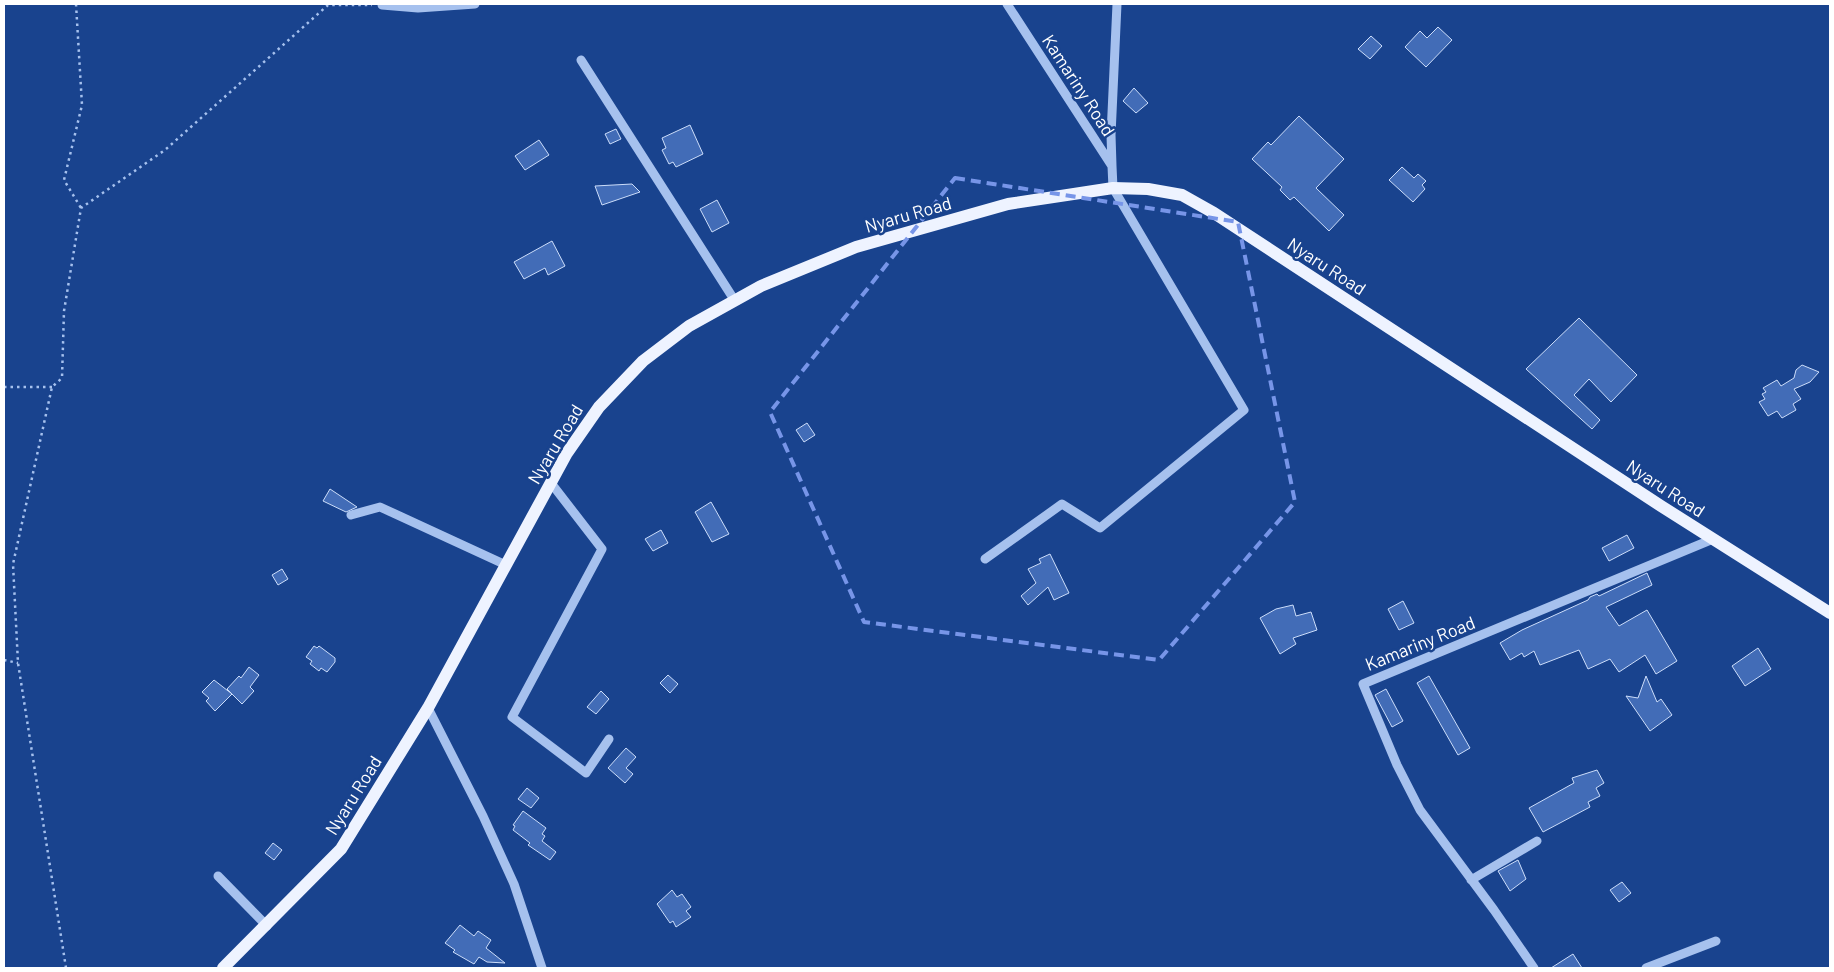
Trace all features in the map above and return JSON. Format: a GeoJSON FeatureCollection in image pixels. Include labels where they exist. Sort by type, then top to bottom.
{"type":"FeatureCollection","features":[{"type":"Feature","properties":{"kind":"main road","name":"Nyaru Road"},"geometry":{"type":"LineString","coordinates":[[223,968],[267,926],[341,849],[428,708],[567,454],[599,406],[643,361],[689,326],[761,286],[856,247],[1008,204],[1113,188],[1148,189],[1182,196],[1214,213],[1713,539],[1830,613]]}},
{"type":"Feature","properties":{"kind":"street"},"geometry":{"type":"LineString","coordinates":[[382,5],[418,8],[475,4]]}},
{"type":"Feature","properties":{"kind":"street","name":"Kamariny Road"},"geometry":{"type":"LineString","coordinates":[[1007,4],[1112,166]]}},
{"type":"Feature","properties":{"kind":"street"},"geometry":{"type":"LineString","coordinates":[[985,559],[1062,504],[1100,528],[1244,410],[1113,188],[1111,135],[1117,4]]}},
{"type":"Feature","properties":{"kind":"street"},"geometry":{"type":"LineString","coordinates":[[581,60],[735,301]]}},
{"type":"Feature","properties":{"kind":"street"},"geometry":{"type":"LineString","coordinates":[[551,482],[602,549],[512,717],[586,773],[609,739]]}},
{"type":"Feature","properties":{"kind":"street"},"geometry":{"type":"LineString","coordinates":[[351,515],[380,506],[506,565]]}},
{"type":"Feature","properties":{"kind":"street","name":"Kamariny Road"},"geometry":{"type":"LineString","coordinates":[[1534,968],[1420,810],[1397,765],[1363,684],[1713,539]]}},
{"type":"Feature","properties":{"kind":"street"},"geometry":{"type":"LineString","coordinates":[[428,708],[484,816],[514,884],[542,968]]}},
{"type":"Feature","properties":{"kind":"street"},"geometry":{"type":"LineString","coordinates":[[1470,880],[1538,841]]}},
{"type":"Feature","properties":{"kind":"street"},"geometry":{"type":"LineString","coordinates":[[218,876],[267,926]]}},
{"type":"Feature","properties":{"kind":"street"},"geometry":{"type":"LineString","coordinates":[[1646,968],[1716,941]]}},
{"type":"Feature","properties":{"kind":"path"},"geometry":{"type":"LineString","coordinates":[[4,387],[52,386],[62,378],[64,311],[81,208],[64,180],[82,105],[76,4]]}},
{"type":"Feature","properties":{"kind":"path"},"geometry":{"type":"LineString","coordinates":[[81,208],[165,150],[328,6],[382,5]]}},
{"type":"Feature","properties":{"kind":"path"},"geometry":{"type":"LineString","coordinates":[[52,386],[13,564],[18,663],[66,968]]}},
{"type":"Feature","properties":{"kind":"path"},"geometry":{"type":"LineString","coordinates":[[4,660],[18,663]]}},
{"type":"Feature","properties":{"kind":"highlighted area"},"geometry":{"type":"Polygon","coordinates":[[[955,178],[1238,222],[1295,502],[1159,660],[864,622],[770,412],[955,178]]]}},
{"type":"Feature","properties":{"kind":"building"},"geometry":{"type":"Polygon","coordinates":[[[1438,27],[1452,40],[1426,67],[1405,47],[1420,31],[1427,38],[1438,27]]]}},
{"type":"Feature","properties":{"kind":"building"},"geometry":{"type":"Polygon","coordinates":[[[1371,36],[1382,46],[1370,59],[1358,49],[1371,36]]]}},
{"type":"Feature","properties":{"kind":"building"},"geometry":{"type":"Polygon","coordinates":[[[1134,88],[1148,103],[1136,113],[1123,101],[1134,88]]]}},
{"type":"Feature","properties":{"kind":"building"},"geometry":{"type":"Polygon","coordinates":[[[1299,116],[1344,159],[1316,188],[1344,215],[1329,231],[1294,197],[1290,200],[1280,190],[1282,187],[1252,159],[1268,142],[1271,145],[1299,116]]]}},
{"type":"Feature","properties":{"kind":"building"},"geometry":{"type":"Polygon","coordinates":[[[690,125],[703,154],[676,167],[673,162],[669,164],[662,150],[666,148],[662,138],[690,125]]]}},
{"type":"Feature","properties":{"kind":"building"},"geometry":{"type":"Polygon","coordinates":[[[616,129],[621,139],[610,144],[605,134],[616,129]]]}},
{"type":"Feature","properties":{"kind":"building"},"geometry":{"type":"Polygon","coordinates":[[[539,140],[549,155],[525,170],[515,156],[539,140]]]}},
{"type":"Feature","properties":{"kind":"building"},"geometry":{"type":"Polygon","coordinates":[[[1402,167],[1414,178],[1418,174],[1426,181],[1422,185],[1425,189],[1413,202],[1389,180],[1402,167]]]}},
{"type":"Feature","properties":{"kind":"building"},"geometry":{"type":"Polygon","coordinates":[[[632,184],[640,192],[602,205],[595,186],[632,184]]]}},
{"type":"Feature","properties":{"kind":"building"},"geometry":{"type":"Polygon","coordinates":[[[717,200],[729,223],[712,232],[700,209],[717,200]]]}},
{"type":"Feature","properties":{"kind":"building"},"geometry":{"type":"Polygon","coordinates":[[[552,241],[565,266],[548,275],[545,268],[524,279],[514,262],[552,241]]]}},
{"type":"Feature","properties":{"kind":"building"},"geometry":{"type":"Polygon","coordinates":[[[1579,318],[1637,375],[1611,402],[1589,379],[1574,395],[1600,420],[1592,429],[1526,369],[1579,318]]]}},
{"type":"Feature","properties":{"kind":"building"},"geometry":{"type":"Polygon","coordinates":[[[1802,365],[1819,372],[1810,382],[1794,389],[1801,399],[1793,404],[1796,410],[1782,418],[1777,411],[1768,416],[1759,402],[1765,399],[1762,394],[1766,392],[1763,388],[1777,380],[1781,386],[1794,378],[1796,370],[1802,365]]]}},
{"type":"Feature","properties":{"kind":"building"},"geometry":{"type":"Polygon","coordinates":[[[807,423],[815,435],[804,442],[796,430],[807,423]]]}},
{"type":"Feature","properties":{"kind":"building"},"geometry":{"type":"Polygon","coordinates":[[[330,489],[357,507],[346,512],[323,501],[330,489]]]}},
{"type":"Feature","properties":{"kind":"building"},"geometry":{"type":"Polygon","coordinates":[[[711,502],[729,534],[712,542],[695,512],[711,502]]]}},
{"type":"Feature","properties":{"kind":"building"},"geometry":{"type":"Polygon","coordinates":[[[661,530],[668,543],[653,551],[645,539],[661,530]]]}},
{"type":"Feature","properties":{"kind":"building"},"geometry":{"type":"Polygon","coordinates":[[[1627,535],[1634,548],[1609,561],[1602,548],[1627,535]]]}},
{"type":"Feature","properties":{"kind":"building"},"geometry":{"type":"Polygon","coordinates":[[[1050,554],[1069,593],[1054,600],[1048,587],[1028,605],[1021,596],[1036,583],[1028,569],[1041,563],[1039,559],[1050,554]]]}},
{"type":"Feature","properties":{"kind":"building"},"geometry":{"type":"Polygon","coordinates":[[[282,569],[288,579],[278,585],[272,575],[282,569]]]}},
{"type":"Feature","properties":{"kind":"building"},"geometry":{"type":"Polygon","coordinates":[[[1647,573],[1652,585],[1606,607],[1619,626],[1647,610],[1677,661],[1656,674],[1645,655],[1619,672],[1610,659],[1588,669],[1579,650],[1540,665],[1534,651],[1524,657],[1522,653],[1510,660],[1500,643],[1522,630],[1588,600],[1590,597],[1597,594],[1599,596],[1647,573]]]}},
{"type":"Feature","properties":{"kind":"building"},"geometry":{"type":"Polygon","coordinates":[[[1403,601],[1414,623],[1399,630],[1388,609],[1403,601]]]}},
{"type":"Feature","properties":{"kind":"building"},"geometry":{"type":"Polygon","coordinates":[[[1293,605],[1296,616],[1311,612],[1317,630],[1293,638],[1296,644],[1280,654],[1260,618],[1276,609],[1293,605]]]}},
{"type":"Feature","properties":{"kind":"building"},"geometry":{"type":"Polygon","coordinates":[[[314,646],[317,648],[319,646],[335,658],[335,662],[327,672],[321,668],[319,671],[310,664],[312,661],[306,657],[314,646]]]}},
{"type":"Feature","properties":{"kind":"building"},"geometry":{"type":"Polygon","coordinates":[[[1758,648],[1771,669],[1745,686],[1732,666],[1758,648]]]}},
{"type":"Feature","properties":{"kind":"building"},"geometry":{"type":"Polygon","coordinates":[[[249,667],[259,675],[250,687],[254,691],[242,704],[227,689],[239,676],[241,678],[249,667]]]}},
{"type":"Feature","properties":{"kind":"building"},"geometry":{"type":"Polygon","coordinates":[[[668,675],[678,684],[670,693],[660,683],[668,675]]]}},
{"type":"Feature","properties":{"kind":"building"},"geometry":{"type":"Polygon","coordinates":[[[1429,676],[1470,748],[1458,755],[1417,683],[1429,676]]]}},
{"type":"Feature","properties":{"kind":"building"},"geometry":{"type":"Polygon","coordinates":[[[1646,676],[1657,702],[1661,699],[1672,715],[1650,731],[1626,696],[1638,698],[1646,676]]]}},
{"type":"Feature","properties":{"kind":"building"},"geometry":{"type":"Polygon","coordinates":[[[214,680],[232,694],[215,711],[206,701],[209,698],[202,692],[214,680]]]}},
{"type":"Feature","properties":{"kind":"building"},"geometry":{"type":"Polygon","coordinates":[[[1386,689],[1403,721],[1392,727],[1375,695],[1386,689]]]}},
{"type":"Feature","properties":{"kind":"building"},"geometry":{"type":"Polygon","coordinates":[[[601,691],[609,699],[596,714],[587,707],[601,691]]]}},
{"type":"Feature","properties":{"kind":"building"},"geometry":{"type":"Polygon","coordinates":[[[626,748],[636,757],[626,768],[633,774],[625,783],[608,768],[626,748]]]}},
{"type":"Feature","properties":{"kind":"building"},"geometry":{"type":"Polygon","coordinates":[[[1597,770],[1604,783],[1596,788],[1600,796],[1588,802],[1590,807],[1543,832],[1529,808],[1574,783],[1572,778],[1597,770]]]}},
{"type":"Feature","properties":{"kind":"building"},"geometry":{"type":"Polygon","coordinates":[[[527,788],[539,798],[531,808],[518,799],[527,788]]]}},
{"type":"Feature","properties":{"kind":"building"},"geometry":{"type":"Polygon","coordinates":[[[523,811],[546,828],[542,834],[545,836],[542,841],[556,852],[550,860],[528,845],[530,843],[513,830],[515,826],[513,825],[523,811]]]}},
{"type":"Feature","properties":{"kind":"building"},"geometry":{"type":"Polygon","coordinates":[[[273,843],[282,850],[274,860],[265,853],[273,843]]]}},
{"type":"Feature","properties":{"kind":"building"},"geometry":{"type":"Polygon","coordinates":[[[1518,860],[1526,879],[1510,891],[1498,871],[1518,860]]]}},
{"type":"Feature","properties":{"kind":"building"},"geometry":{"type":"Polygon","coordinates":[[[1622,882],[1631,893],[1619,902],[1610,890],[1622,882]]]}},
{"type":"Feature","properties":{"kind":"building"},"geometry":{"type":"Polygon","coordinates":[[[672,890],[677,897],[682,894],[691,907],[686,911],[691,917],[676,927],[673,921],[670,923],[657,904],[672,890]]]}},
{"type":"Feature","properties":{"kind":"building"},"geometry":{"type":"Polygon","coordinates":[[[460,925],[474,936],[478,931],[491,940],[486,948],[505,963],[487,962],[479,957],[474,964],[453,952],[455,950],[445,943],[460,925]]]}},
{"type":"Feature","properties":{"kind":"building"},"geometry":{"type":"Polygon","coordinates":[[[1573,954],[1582,968],[1551,968],[1573,954]]]}}]}
